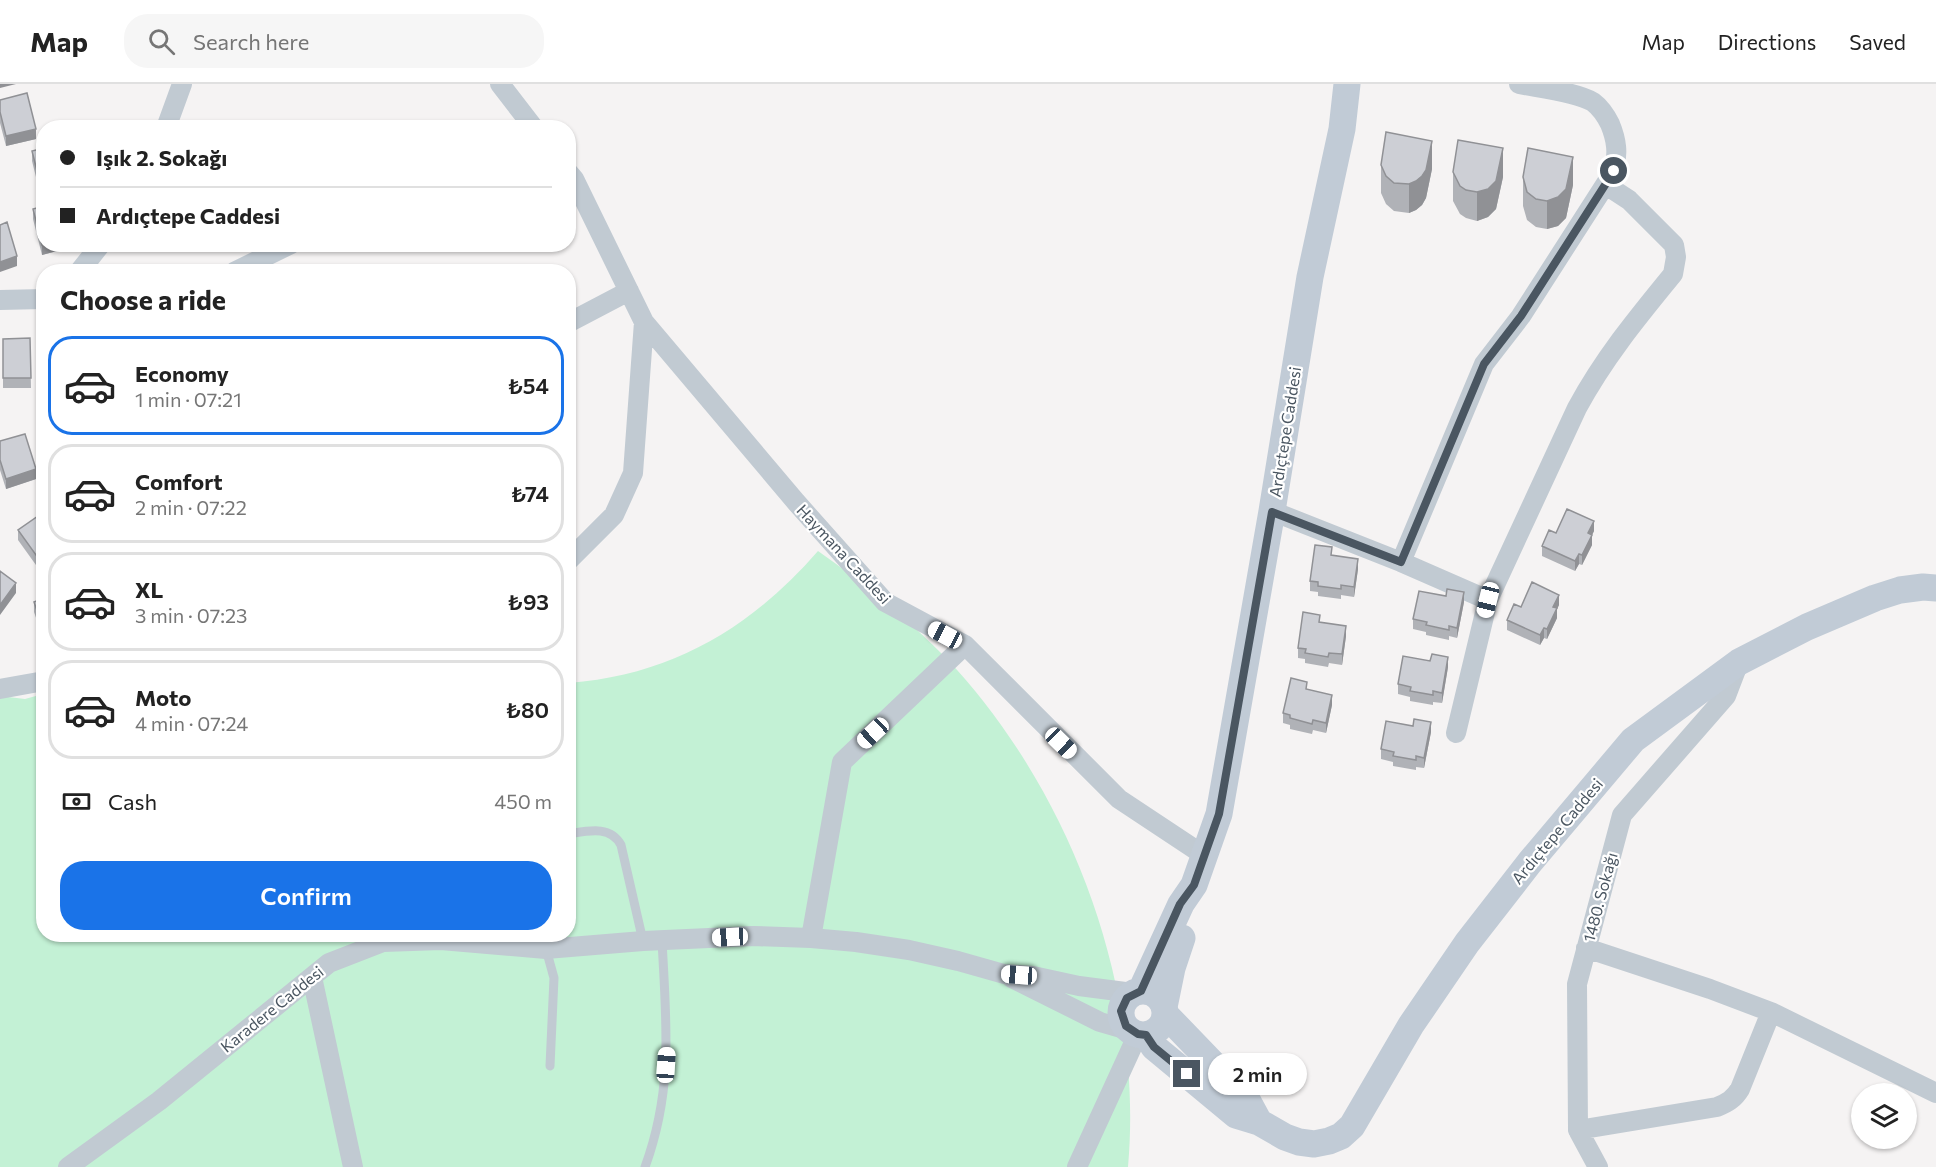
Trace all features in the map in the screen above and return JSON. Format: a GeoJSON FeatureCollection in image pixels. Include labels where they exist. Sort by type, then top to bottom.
{"type":"FeatureCollection","features":[{"type":"Feature","properties":{"kind":"street"},"geometry":{"type":"LineString","coordinates":[[169,120],[182,84]]}},
{"type":"Feature","properties":{"kind":"street"},"geometry":{"type":"LineString","coordinates":[[501,84],[527,120]]}},
{"type":"Feature","properties":{"kind":"street","name":"Ardıçtepe Caddesi"},"geometry":{"type":"LineString","coordinates":[[1137,992],[1180,904],[1194,885],[1219,814],[1310,278],[1342,129],[1347,84]]}},
{"type":"Feature","properties":{"kind":"street"},"geometry":{"type":"LineString","coordinates":[[1401,562],[1484,364],[1521,316],[1614,171],[1618,154],[1616,137],[1602,111],[1582,97],[1519,84]]}},
{"type":"Feature","properties":{"kind":"street","name":"Haymana Caddesi"},"geometry":{"type":"LineString","coordinates":[[576,183],[644,322],[796,502],[885,603],[965,645],[1119,799],[1205,856]]}},
{"type":"Feature","properties":{"kind":"street"},"geometry":{"type":"LineString","coordinates":[[1456,733],[1488,600],[1576,408],[1622,337],[1673,274],[1676,266],[1674,245],[1629,200],[1606,185]]}},
{"type":"Feature","properties":{"kind":"street"},"geometry":{"type":"LineString","coordinates":[[85,264],[95,252]]}},
{"type":"Feature","properties":{"kind":"street"},"geometry":{"type":"LineString","coordinates":[[250,264],[275,252]]}},
{"type":"Feature","properties":{"kind":"street"},"geometry":{"type":"LineString","coordinates":[[576,319],[629,291]]}},
{"type":"Feature","properties":{"kind":"street"},"geometry":{"type":"LineString","coordinates":[[0,300],[36,299]]}},
{"type":"Feature","properties":{"kind":"street"},"geometry":{"type":"LineString","coordinates":[[576,553],[614,515],[633,473],[644,322]]}},
{"type":"Feature","properties":{"kind":"street"},"geometry":{"type":"LineString","coordinates":[[1272,512],[1401,562],[1488,600]]}},
{"type":"Feature","properties":{"kind":"street","name":"Ardıçtepe Caddesi"},"geometry":{"type":"LineString","coordinates":[[1138,1033],[1236,1115],[1259,1122],[1299,1143],[1314,1144],[1341,1136],[1352,1126],[1411,1025],[1467,943],[1530,862],[1633,740],[1739,662],[1807,627],[1875,597],[1923,587],[1936,588]]}},
{"type":"Feature","properties":{"kind":"street"},"geometry":{"type":"LineString","coordinates":[[811,938],[842,762],[965,645]]}},
{"type":"Feature","properties":{"kind":"street","name":"1480. Sokağı"},"geometry":{"type":"LineString","coordinates":[[1598,1167],[1578,1130],[1577,984],[1622,815],[1726,696],[1739,662]]}},
{"type":"Feature","properties":{"kind":"street"},"geometry":{"type":"LineString","coordinates":[[0,689],[36,682]]}},
{"type":"Feature","properties":{"kind":"street","name":"Ardıçtepe Caddesi"},"geometry":{"type":"LineString","coordinates":[[1165,1010],[1172,968],[1192,912],[1194,885]]}},
{"type":"Feature","properties":{"kind":"street","name":"Karadere Caddesi"},"geometry":{"type":"LineString","coordinates":[[576,941],[753,936],[811,938],[909,950],[1005,974]]}},
{"type":"Feature","properties":{"kind":"street","name":"Karadere Caddesi"},"geometry":{"type":"LineString","coordinates":[[68,1167],[159,1101],[329,963],[383,942]]}},
{"type":"Feature","properties":{"kind":"street"},"geometry":{"type":"LineString","coordinates":[[1586,948],[1771,1012],[1936,1093]]}},
{"type":"Feature","properties":{"kind":"street"},"geometry":{"type":"LineString","coordinates":[[1005,974],[1033,976],[1079,987],[1155,995],[1161,1000],[1165,1010],[1246,1098],[1259,1122]]}},
{"type":"Feature","properties":{"kind":"street"},"geometry":{"type":"LineString","coordinates":[[1005,974],[1100,1022],[1138,1033],[1159,1028],[1164,1022],[1165,1010]]}},
{"type":"Feature","properties":{"kind":"street"},"geometry":{"type":"LineString","coordinates":[[312,977],[353,1167]]}},
{"type":"Feature","properties":{"kind":"street"},"geometry":{"type":"LineString","coordinates":[[1137,992],[1127,998],[1121,1011],[1126,1026],[1138,1033]]}},
{"type":"Feature","properties":{"kind":"street"},"geometry":{"type":"LineString","coordinates":[[1578,1130],[1725,1104],[1740,1089],[1771,1012]]}},
{"type":"Feature","properties":{"kind":"street"},"geometry":{"type":"LineString","coordinates":[[1077,1167],[1138,1033]]}},
{"type":"Feature","properties":{"kind":"lane"},"geometry":{"type":"LineString","coordinates":[[576,833],[602,830],[609,832],[619,840],[652,940],[667,1052],[666,1079],[656,1131],[645,1167]]}},
{"type":"Feature","properties":{"kind":"lane"},"geometry":{"type":"LineString","coordinates":[[545,942],[554,978],[550,1066]]}},
{"type":"Feature","properties":{"kind":"green space"},"geometry":{"type":"Polygon","coordinates":[[[818,551],[885,602],[947,659],[991,711],[1030,769],[1063,830],[1090,895],[1110,962],[1124,1030],[1130,1099],[1128,1167],[0,1167],[0,696],[25,699],[36,696],[36,942],[576,942],[576,682],[642,670],[707,643],[765,603],[818,551]]]}},
{"type":"Feature","properties":{"kind":"building"},"geometry":{"type":"Polygon","coordinates":[[[27,93],[36,129],[6,136],[0,112],[0,100],[27,93]]]}},
{"type":"Feature","properties":{"kind":"building"},"geometry":{"type":"Polygon","coordinates":[[[1386,132],[1432,141],[1426,170],[1416,181],[1409,184],[1394,183],[1386,176],[1381,165],[1386,132]]]}},
{"type":"Feature","properties":{"kind":"building"},"geometry":{"type":"Polygon","coordinates":[[[1458,140],[1503,148],[1496,181],[1488,189],[1477,192],[1460,186],[1453,172],[1458,140]]]}},
{"type":"Feature","properties":{"kind":"building"},"geometry":{"type":"Polygon","coordinates":[[[1528,148],[1573,157],[1566,189],[1558,197],[1547,201],[1536,199],[1527,192],[1523,177],[1528,148]]]}},
{"type":"Feature","properties":{"kind":"building"},"geometry":{"type":"Polygon","coordinates":[[[36,150],[36,167],[32,151],[36,150]]]}},
{"type":"Feature","properties":{"kind":"building"},"geometry":{"type":"Polygon","coordinates":[[[7,222],[17,256],[0,262],[0,225],[7,222]]]}},
{"type":"Feature","properties":{"kind":"building"},"geometry":{"type":"Polygon","coordinates":[[[30,338],[31,378],[3,378],[3,339],[30,338]]]}},
{"type":"Feature","properties":{"kind":"building"},"geometry":{"type":"Polygon","coordinates":[[[25,434],[36,469],[6,479],[0,460],[0,441],[25,434]]]}},
{"type":"Feature","properties":{"kind":"building"},"geometry":{"type":"Polygon","coordinates":[[[1567,509],[1594,521],[1588,533],[1592,535],[1582,555],[1579,554],[1575,561],[1542,546],[1549,530],[1556,533],[1567,509]]]}},
{"type":"Feature","properties":{"kind":"building"},"geometry":{"type":"Polygon","coordinates":[[[36,517],[36,555],[18,530],[36,517]]]}},
{"type":"Feature","properties":{"kind":"building"},"geometry":{"type":"Polygon","coordinates":[[[1315,545],[1332,547],[1331,555],[1358,559],[1354,587],[1341,585],[1341,589],[1318,586],[1318,582],[1310,581],[1315,545]]]}},
{"type":"Feature","properties":{"kind":"building"},"geometry":{"type":"Polygon","coordinates":[[[0,571],[16,583],[0,605],[0,571]]]}},
{"type":"Feature","properties":{"kind":"building"},"geometry":{"type":"Polygon","coordinates":[[[1532,582],[1559,595],[1553,607],[1557,608],[1547,629],[1544,628],[1540,635],[1507,620],[1514,604],[1521,607],[1532,582]]]}},
{"type":"Feature","properties":{"kind":"building"},"geometry":{"type":"Polygon","coordinates":[[[1447,589],[1464,592],[1457,628],[1449,626],[1449,630],[1426,625],[1427,622],[1413,619],[1419,591],[1446,596],[1447,589]]]}},
{"type":"Feature","properties":{"kind":"building"},"geometry":{"type":"Polygon","coordinates":[[[1303,612],[1320,615],[1319,622],[1346,626],[1342,654],[1329,653],[1328,657],[1305,653],[1306,649],[1298,648],[1303,612]]]}},
{"type":"Feature","properties":{"kind":"building"},"geometry":{"type":"Polygon","coordinates":[[[1432,654],[1448,657],[1442,693],[1433,691],[1433,695],[1410,691],[1411,687],[1398,684],[1403,656],[1430,661],[1432,654]]]}},
{"type":"Feature","properties":{"kind":"building"},"geometry":{"type":"Polygon","coordinates":[[[1291,678],[1307,682],[1306,689],[1332,695],[1326,723],[1313,720],[1312,724],[1290,718],[1290,715],[1283,713],[1291,678]]]}},
{"type":"Feature","properties":{"kind":"building"},"geometry":{"type":"Polygon","coordinates":[[[1414,719],[1431,722],[1424,758],[1416,756],[1416,760],[1393,756],[1394,752],[1381,749],[1386,721],[1413,726],[1414,719]]]}},
{"type":"Feature","properties":{"kind":"route"},"geometry":{"type":"LineString","coordinates":[[1187,1074],[1154,1047],[1146,1035],[1131,1031],[1122,1019],[1121,1011],[1127,998],[1141,991],[1180,904],[1194,885],[1219,814],[1272,512],[1401,562],[1484,364],[1521,316],[1614,171]]}}]}
